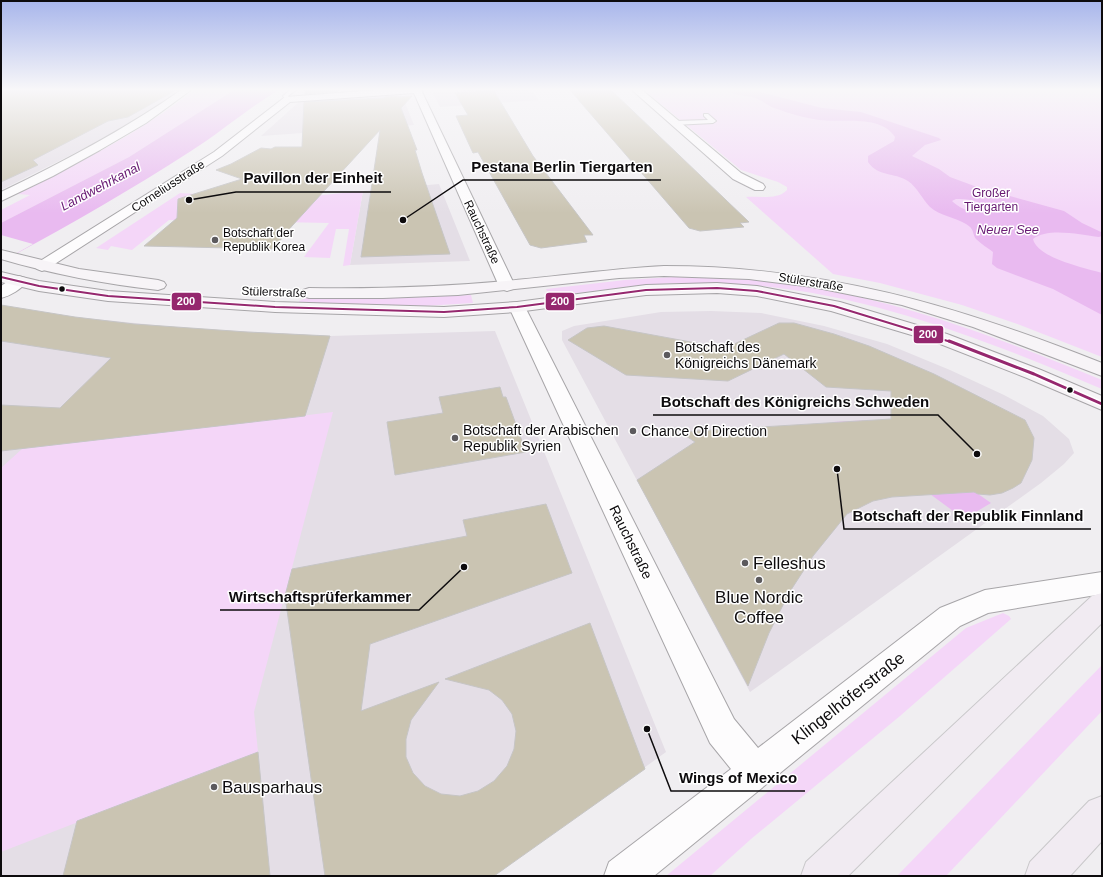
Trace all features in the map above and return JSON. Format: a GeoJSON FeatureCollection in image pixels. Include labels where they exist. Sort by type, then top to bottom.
{"type":"FeatureCollection","features":[{"type":"Feature","properties":{"kind":"main road","name":"Stülerstraße"},"geometry":{"type":"LineString","coordinates":[[5,256],[78,274],[126,282],[172,287],[262,292],[375,294],[507,286],[652,271],[724,272],[794,279],[862,291],[937,309],[1024,338],[1102,370]]}},
{"type":"Feature","properties":{"kind":"main road"},"geometry":{"type":"LineString","coordinates":[[19,282],[42,266]]}},
{"type":"Feature","properties":{"kind":"main road","name":"Stülerstraße"},"geometry":{"type":"LineString","coordinates":[[1,277],[54,289],[108,296],[276,307],[444,312],[517,307],[646,290],[683,288],[730,289],[786,296],[890,322],[941,338],[1034,374],[1102,404]]}},
{"type":"Feature","properties":{"kind":"main road"},"geometry":{"type":"LineString","coordinates":[[507,286],[517,307]]}},
{"type":"Feature","properties":{"kind":"main road"},"geometry":{"type":"LineString","coordinates":[[820,876],[1102,605]]}},
{"type":"Feature","properties":{"kind":"main road"},"geometry":{"type":"LineString","coordinates":[[1044,876],[1102,814]]}},
{"type":"Feature","properties":{"kind":"street"},"geometry":{"type":"LineString","coordinates":[[1,197],[125,131]]}},
{"type":"Feature","properties":{"kind":"street","name":"Corneliusstraße"},"geometry":{"type":"LineString","coordinates":[[42,266],[218,154],[247,131]]}},
{"type":"Feature","properties":{"kind":"street","name":"Rauchstraße"},"geometry":{"type":"LineString","coordinates":[[437,131],[507,286]]}},
{"type":"Feature","properties":{"kind":"street"},"geometry":{"type":"LineString","coordinates":[[683,131],[737,176],[759,187]]}},
{"type":"Feature","properties":{"kind":"street"},"geometry":{"type":"LineString","coordinates":[[1,293],[19,282]]}},
{"type":"Feature","properties":{"kind":"street","name":"Rauchstraße"},"geometry":{"type":"LineString","coordinates":[[517,307],[722,731],[755,772]]}},
{"type":"Feature","properties":{"kind":"street","name":"Klingelhöferstraße"},"geometry":{"type":"LineString","coordinates":[[623,876],[950,617],[984,602],[1102,583]]}},
{"type":"Feature","properties":{"kind":"shaded area"},"geometry":{"type":"Polygon","coordinates":[[[1,131],[115,131],[91,145],[1,190],[1,131]]]}},
{"type":"Feature","properties":{"kind":"shaded area"},"geometry":{"type":"Polygon","coordinates":[[[267,131],[332,131],[261,136],[267,131]]]}},
{"type":"Feature","properties":{"kind":"shaded area"},"geometry":{"type":"Polygon","coordinates":[[[439,184],[470,261],[350,265],[363,191],[439,184]]]}},
{"type":"Feature","properties":{"kind":"shaded area"},"geometry":{"type":"Polygon","coordinates":[[[1,310],[30,310],[75,317],[185,328],[330,336],[495,331],[666,752],[494,876],[1,876],[1,310]]]}},
{"type":"Feature","properties":{"kind":"shaded area"},"geometry":{"type":"Polygon","coordinates":[[[711,311],[761,313],[824,326],[887,344],[950,370],[1004,395],[1043,416],[1069,439],[1074,453],[1064,464],[1041,483],[750,692],[562,340],[562,331],[574,326],[661,312],[711,311]]]}},
{"type":"Feature","properties":{"kind":"green space"},"geometry":{"type":"Polygon","coordinates":[[[135,131],[170,131],[129,157],[1,223],[1,210],[30,195],[18,194],[86,159],[135,131]]]}},
{"type":"Feature","properties":{"kind":"green space","name":"Großer Tiergarten"},"geometry":{"type":"Polygon","coordinates":[[[694,131],[1102,131],[1102,357],[1020,325],[962,305],[880,283],[833,274],[746,197],[768,197],[779,195],[787,190],[787,187],[778,182],[741,170],[694,131]]]}},
{"type":"Feature","properties":{"kind":"green space"},"geometry":{"type":"Polygon","coordinates":[[[363,191],[350,265],[343,266],[349,229],[336,229],[330,258],[304,257],[329,223],[169,220],[132,250],[111,246],[108,250],[96,248],[180,193],[284,199],[363,191]]]}},
{"type":"Feature","properties":{"kind":"green space"},"geometry":{"type":"Polygon","coordinates":[[[674,277],[755,280],[845,294],[889,304],[975,331],[1060,363],[1102,380],[1102,389],[1002,348],[951,330],[849,300],[796,290],[743,284],[671,283],[550,297],[546,289],[625,280],[674,277]]]}},
{"type":"Feature","properties":{"kind":"green space"},"geometry":{"type":"Polygon","coordinates":[[[471,295],[473,303],[424,306],[299,304],[299,301],[306,298],[471,295]]]}},
{"type":"Feature","properties":{"kind":"green space"},"geometry":{"type":"Polygon","coordinates":[[[333,412],[254,712],[258,752],[1,852],[1,468],[22,449],[333,412]]]}},
{"type":"Feature","properties":{"kind":"green space"},"geometry":{"type":"Polygon","coordinates":[[[1003,613],[1011,619],[900,716],[751,839],[710,876],[666,876],[966,628],[1003,613]]]}},
{"type":"Feature","properties":{"kind":"green space"},"geometry":{"type":"Polygon","coordinates":[[[1102,665],[1102,711],[946,876],[897,876],[1102,665]]]}},
{"type":"Feature","properties":{"kind":"water","name":"Landwehrkanal"},"geometry":{"type":"Polygon","coordinates":[[[170,131],[220,131],[168,166],[49,236],[1,262],[1,223],[129,157],[170,131]]]}},
{"type":"Feature","properties":{"kind":"water","name":"Neuer See"},"geometry":{"type":"Polygon","coordinates":[[[890,131],[918,131],[939,138],[941,140],[925,145],[912,156],[939,169],[950,177],[977,187],[1064,211],[1082,223],[1101,232],[1102,236],[1099,237],[1065,233],[1047,233],[1039,235],[1033,239],[1036,246],[1052,257],[1102,273],[1102,315],[1053,289],[997,268],[992,264],[993,252],[976,239],[969,226],[934,210],[927,204],[915,187],[908,181],[897,176],[881,172],[872,167],[868,162],[868,156],[894,141],[895,137],[890,131]],[[956,199],[952,201],[969,211],[979,212],[989,209],[978,202],[956,199]]]}},
{"type":"Feature","properties":{"kind":"water"},"geometry":{"type":"Polygon","coordinates":[[[872,420],[991,503],[964,519],[832,422],[872,420]]]}},
{"type":"Feature","properties":{"kind":"pier"},"geometry":{"type":"Polygon","coordinates":[[[1,235],[33,244],[1,262],[1,235]]]}},
{"type":"Feature","properties":{"kind":"building"},"geometry":{"type":"Polygon","coordinates":[[[1,131],[89,131],[33,160],[38,165],[1,182],[1,131]]]}},
{"type":"Feature","properties":{"kind":"building"},"geometry":{"type":"Polygon","coordinates":[[[303,131],[379,131],[292,226],[273,249],[144,246],[177,218],[178,199],[242,179],[216,170],[261,148],[271,149],[275,147],[302,147],[303,131]]]}},
{"type":"Feature","properties":{"kind":"building"},"geometry":{"type":"Polygon","coordinates":[[[380,131],[410,131],[417,150],[415,150],[422,173],[450,254],[361,257],[380,131]]]}},
{"type":"Feature","properties":{"kind":"building"},"geometry":{"type":"Polygon","coordinates":[[[463,131],[518,131],[533,156],[593,235],[584,235],[587,242],[541,248],[530,245],[478,152],[473,153],[463,131]]]}},
{"type":"Feature","properties":{"kind":"building"},"geometry":{"type":"Polygon","coordinates":[[[605,131],[654,131],[749,222],[740,223],[744,227],[700,231],[689,228],[605,131]]]}},
{"type":"Feature","properties":{"kind":"building"},"geometry":{"type":"Polygon","coordinates":[[[1,305],[75,317],[134,324],[330,336],[305,416],[1,451],[1,405],[60,408],[111,358],[1,341],[1,305]]]}},
{"type":"Feature","properties":{"kind":"building"},"geometry":{"type":"Polygon","coordinates":[[[779,323],[794,323],[834,334],[869,346],[934,374],[1025,420],[1034,438],[1032,460],[1021,483],[1002,493],[990,495],[978,494],[974,492],[892,497],[873,501],[847,514],[813,556],[789,593],[769,633],[748,686],[637,480],[695,442],[680,432],[891,419],[891,391],[826,387],[784,354],[728,381],[626,375],[568,340],[587,328],[604,326],[718,347],[730,346],[779,323]]]}},
{"type":"Feature","properties":{"kind":"building","name":"Botschaft der Arabischen Republik Syrien"},"geometry":{"type":"Polygon","coordinates":[[[500,387],[503,397],[506,397],[526,452],[395,475],[387,422],[443,413],[439,397],[500,387]]]}},
{"type":"Feature","properties":{"kind":"building"},"geometry":{"type":"Polygon","coordinates":[[[546,504],[572,573],[370,644],[361,711],[439,682],[411,720],[406,739],[406,757],[413,773],[425,786],[441,794],[460,796],[478,791],[494,781],[507,766],[514,749],[516,731],[512,714],[502,700],[489,690],[445,679],[590,623],[645,769],[494,876],[325,876],[285,596],[292,569],[467,536],[463,520],[546,504]]]}},
{"type":"Feature","properties":{"kind":"building","name":"Bausparhaus"},"geometry":{"type":"Polygon","coordinates":[[[258,752],[270,876],[63,876],[77,821],[258,752]]]}},
{"type":"Feature","properties":{"kind":"transit line","name":"200"},"geometry":{"type":"LineString","coordinates":[[1,277],[39,286],[108,296],[275,307],[444,312],[517,307],[646,290],[717,288],[757,291],[834,306],[941,338],[1034,374],[1102,404]]}},
{"type":"Feature","properties":{"kind":"place","name":"Pavillon der Einheit"},"geometry":{"type":"Point","coordinates":[189,200]}},
{"type":"Feature","properties":{"kind":"place","name":"Pestana Berlin Tiergarten"},"geometry":{"type":"Point","coordinates":[403,220]}},
{"type":"Feature","properties":{"kind":"place","name":"Botschaft der Republik Korea"},"geometry":{"type":"Point","coordinates":[215,240]}},
{"type":"Feature","properties":{"kind":"place","name":"Botschaft des Königreichs Dänemark"},"geometry":{"type":"Point","coordinates":[667,355]}},
{"type":"Feature","properties":{"kind":"place","name":"Chance Of Direction"},"geometry":{"type":"Point","coordinates":[633,431]}},
{"type":"Feature","properties":{"kind":"place","name":"Botschaft der Arabischen Republik Syrien"},"geometry":{"type":"Point","coordinates":[455,438]}},
{"type":"Feature","properties":{"kind":"place","name":"Botschaft des Königreichs Schweden"},"geometry":{"type":"Point","coordinates":[977,454]}},
{"type":"Feature","properties":{"kind":"place","name":"Botschaft der Republik Finnland"},"geometry":{"type":"Point","coordinates":[837,469]}},
{"type":"Feature","properties":{"kind":"place","name":"Felleshus"},"geometry":{"type":"Point","coordinates":[745,563]}},
{"type":"Feature","properties":{"kind":"place","name":"Wirtschaftsprüferkammer"},"geometry":{"type":"Point","coordinates":[464,567]}},
{"type":"Feature","properties":{"kind":"place","name":"Blue Nordic Coffee"},"geometry":{"type":"Point","coordinates":[759,580]}},
{"type":"Feature","properties":{"kind":"place","name":"Wings of Mexico"},"geometry":{"type":"Point","coordinates":[647,729]}},
{"type":"Feature","properties":{"kind":"place","name":"Bausparhaus"},"geometry":{"type":"Point","coordinates":[214,787]}}]}
